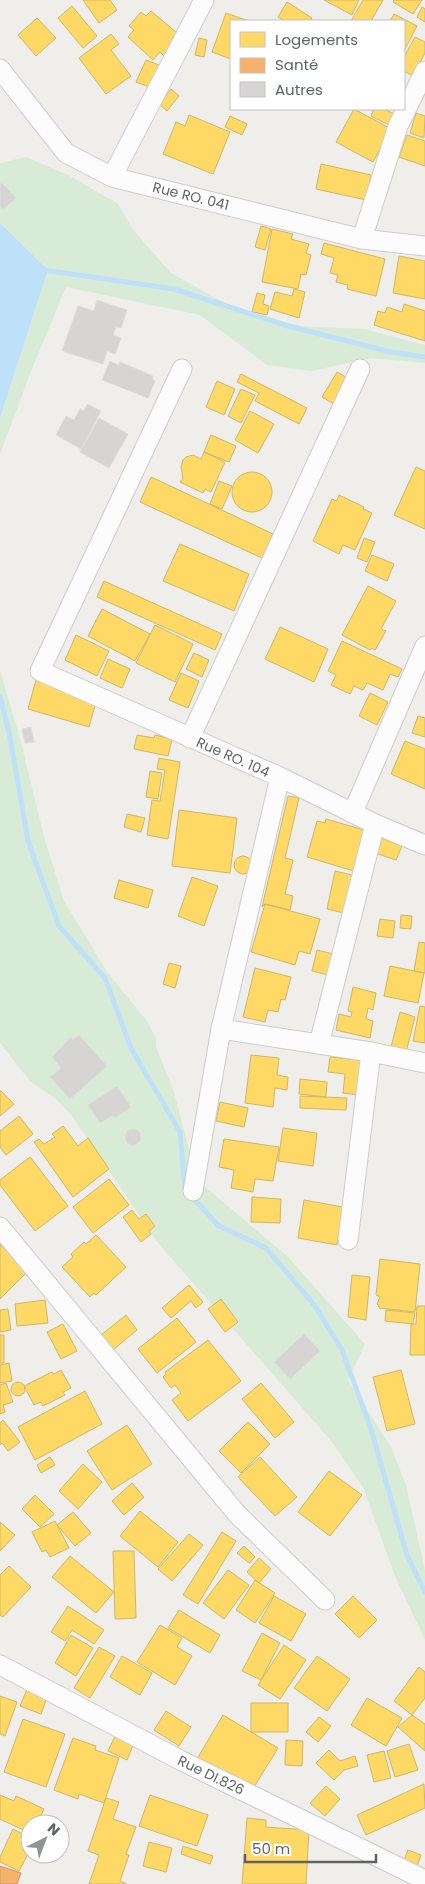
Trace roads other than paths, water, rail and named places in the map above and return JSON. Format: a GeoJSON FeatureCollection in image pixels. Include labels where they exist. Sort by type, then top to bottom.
{"type":"FeatureCollection","features":[{"type":"Feature","properties":{"kind":"street"},"geometry":{"type":"LineString","coordinates":[[112,177],[204,0]]}},
{"type":"Feature","properties":{"kind":"street","name":"Rue RO. 041"},"geometry":{"type":"LineString","coordinates":[[0,69],[66,153],[112,177],[362,239],[425,246]]}},
{"type":"Feature","properties":{"kind":"street"},"geometry":{"type":"LineString","coordinates":[[362,239],[398,126],[425,71]]}},
{"type":"Feature","properties":{"kind":"street","name":"Rue RO. 104"},"geometry":{"type":"LineString","coordinates":[[182,368],[40,671],[280,777],[375,824],[425,845]]}},
{"type":"Feature","properties":{"kind":"street"},"geometry":{"type":"LineString","coordinates":[[190,738],[360,369]]}},
{"type":"Feature","properties":{"kind":"street"},"geometry":{"type":"LineString","coordinates":[[352,812],[425,646]]}},
{"type":"Feature","properties":{"kind":"street"},"geometry":{"type":"LineString","coordinates":[[193,1191],[221,1029],[280,777]]}},
{"type":"Feature","properties":{"kind":"street"},"geometry":{"type":"LineString","coordinates":[[319,1044],[375,824]]}},
{"type":"Feature","properties":{"kind":"street"},"geometry":{"type":"LineString","coordinates":[[221,1029],[371,1052],[425,1063]]}},
{"type":"Feature","properties":{"kind":"street"},"geometry":{"type":"LineString","coordinates":[[348,1240],[371,1052]]}},
{"type":"Feature","properties":{"kind":"street"},"geometry":{"type":"LineString","coordinates":[[0,1228],[237,1514],[325,1600]]}},
{"type":"Feature","properties":{"kind":"street","name":"Rue DI.826"},"geometry":{"type":"LineString","coordinates":[[0,1665],[182,1761],[425,1880]]}},
{"type":"Feature","properties":{"kind":"water"},"geometry":{"type":"Polygon","coordinates":[[[0,223],[48,270],[0,418],[0,223]]]}},
{"type":"Feature","properties":{"kind":"waterway"},"geometry":{"type":"LineString","coordinates":[[44,270],[174,289],[288,326],[391,352],[425,357]]}},
{"type":"Feature","properties":{"kind":"waterway"},"geometry":{"type":"LineString","coordinates":[[0,696],[9,732],[28,841],[59,926],[105,978],[131,1048],[180,1132],[185,1189]]}},
{"type":"Feature","properties":{"kind":"waterway"},"geometry":{"type":"LineString","coordinates":[[191,1196],[219,1226],[266,1248],[315,1306],[342,1350],[371,1429],[407,1555],[425,1592]]}}]}
